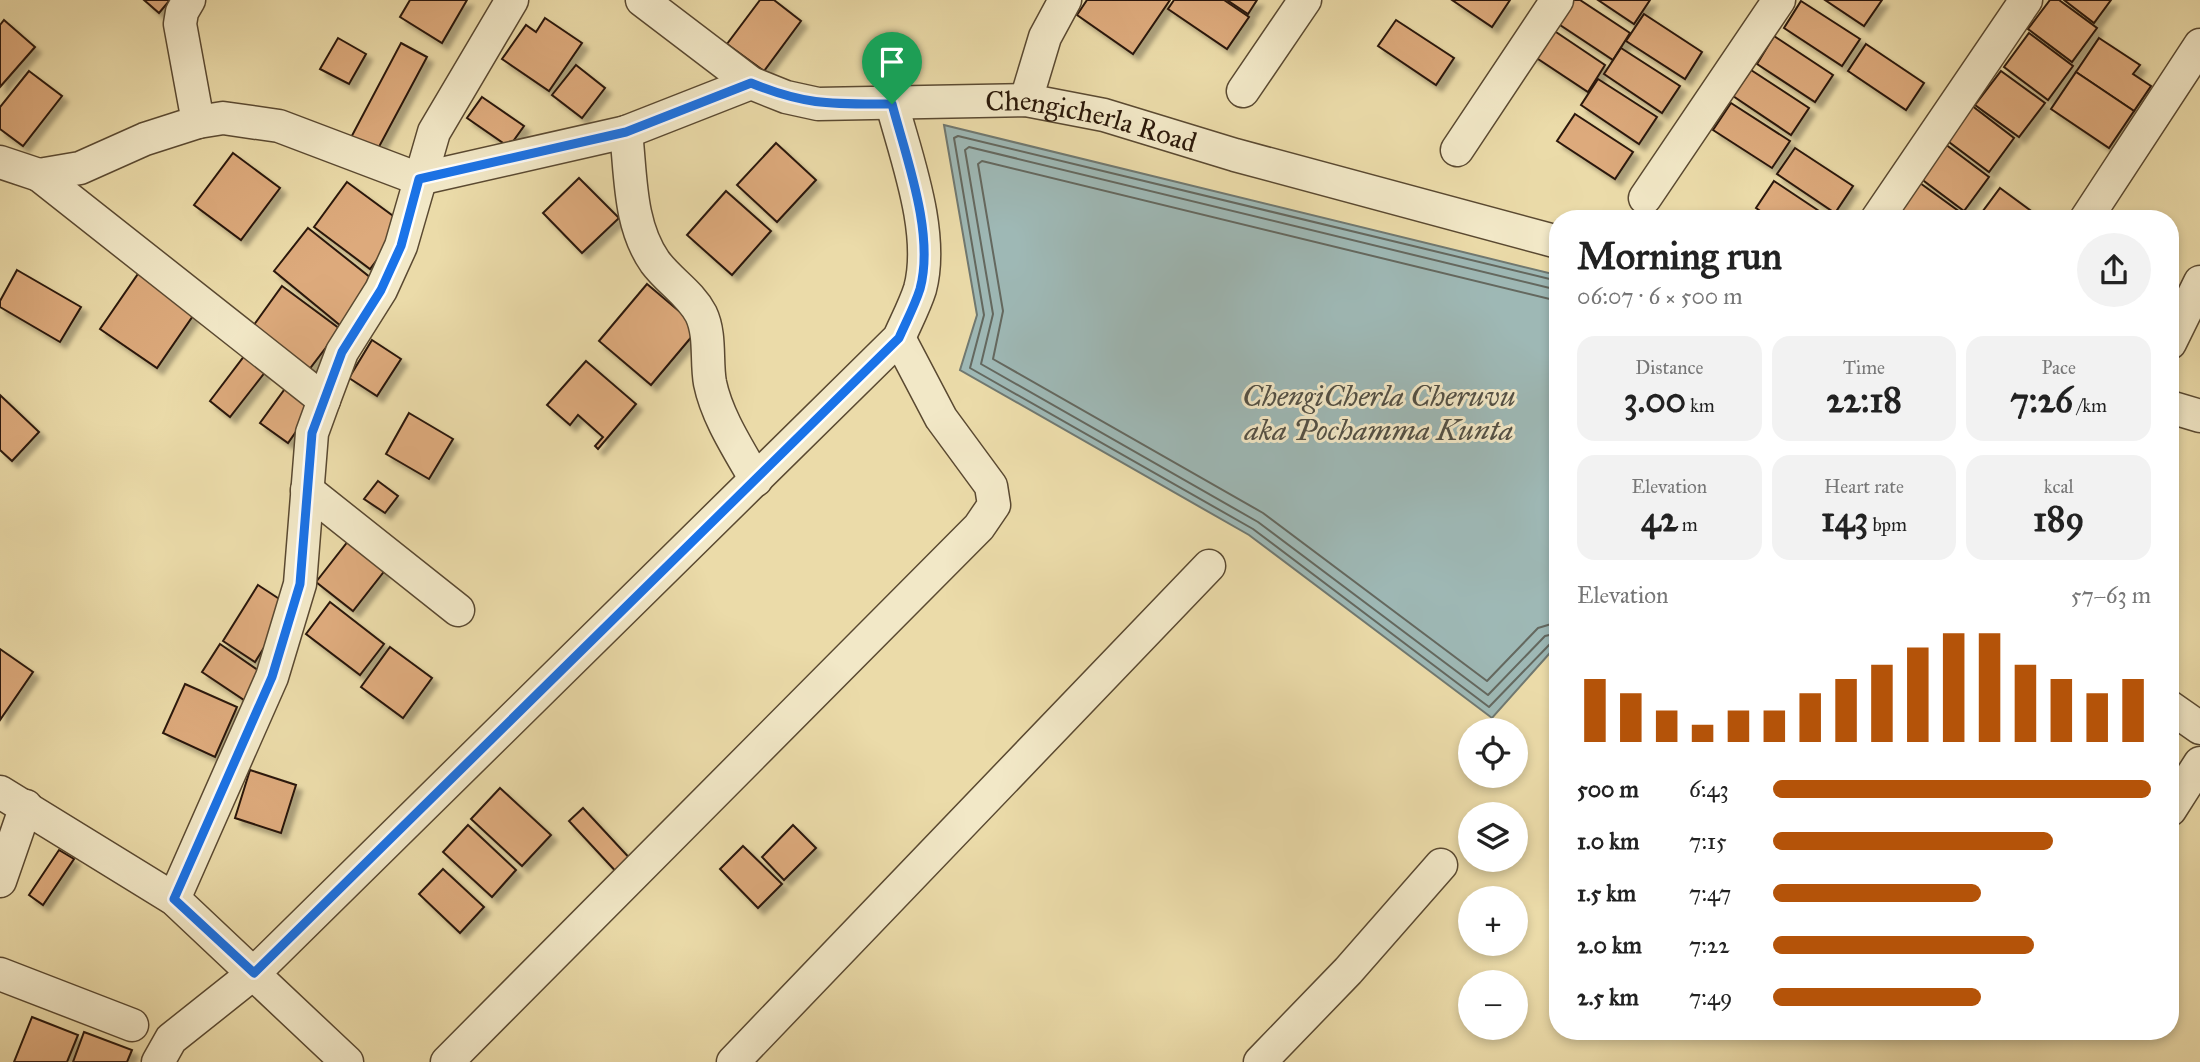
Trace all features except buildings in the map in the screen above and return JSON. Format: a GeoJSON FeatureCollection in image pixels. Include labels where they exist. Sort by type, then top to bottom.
{"type":"FeatureCollection","features":[{"type":"Feature","properties":{"kind":"street"},"geometry":{"type":"LineString","coordinates":[[189,0],[182,12],[181,32],[198,122]]}},
{"type":"Feature","properties":{"kind":"street"},"geometry":{"type":"LineString","coordinates":[[174,899],[272,677],[300,584],[312,433],[342,352],[381,290],[401,246],[434,132],[512,0]]}},
{"type":"Feature","properties":{"kind":"street","name":"Chengicherla Road"},"geometry":{"type":"LineString","coordinates":[[642,0],[751,83],[786,97],[818,104],[1026,100],[1104,115],[1235,155],[1549,240]]}},
{"type":"Feature","properties":{"kind":"street"},"geometry":{"type":"LineString","coordinates":[[1026,100],[1045,37],[1065,0]]}},
{"type":"Feature","properties":{"kind":"street"},"geometry":{"type":"LineString","coordinates":[[1243,91],[1305,0]]}},
{"type":"Feature","properties":{"kind":"street"},"geometry":{"type":"LineString","coordinates":[[1457,150],[1557,0]]}},
{"type":"Feature","properties":{"kind":"street"},"geometry":{"type":"LineString","coordinates":[[1645,198],[1779,0]]}},
{"type":"Feature","properties":{"kind":"street"},"geometry":{"type":"LineString","coordinates":[[1883,210],[2026,0]]}},
{"type":"Feature","properties":{"kind":"street"},"geometry":{"type":"LineString","coordinates":[[2092,210],[2200,45]]}},
{"type":"Feature","properties":{"kind":"street"},"geometry":{"type":"LineString","coordinates":[[39,176],[80,169],[145,139],[198,122],[223,118],[279,126],[419,179],[626,132],[751,83]]}},
{"type":"Feature","properties":{"kind":"street"},"geometry":{"type":"LineString","coordinates":[[158,1062],[171,1039],[254,973],[899,338],[920,287],[923,251],[919,205],[892,104]]}},
{"type":"Feature","properties":{"kind":"street"},"geometry":{"type":"LineString","coordinates":[[626,132],[635,216],[642,241],[657,264],[686,292],[702,315],[710,384],[722,416],[756,480]]}},
{"type":"Feature","properties":{"kind":"street"},"geometry":{"type":"LineString","coordinates":[[0,162],[39,176],[324,400]]}},
{"type":"Feature","properties":{"kind":"street"},"geometry":{"type":"LineString","coordinates":[[2179,324],[2200,282]]}},
{"type":"Feature","properties":{"kind":"street"},"geometry":{"type":"LineString","coordinates":[[447,1062],[979,527],[994,505],[991,486],[940,418],[899,338]]}},
{"type":"Feature","properties":{"kind":"street"},"geometry":{"type":"LineString","coordinates":[[2179,410],[2200,416]]}},
{"type":"Feature","properties":{"kind":"street"},"geometry":{"type":"LineString","coordinates":[[307,490],[458,610]]}},
{"type":"Feature","properties":{"kind":"street"},"geometry":{"type":"LineString","coordinates":[[733,1062],[1209,566]]}},
{"type":"Feature","properties":{"kind":"street"},"geometry":{"type":"LineString","coordinates":[[2179,713],[2200,728]]}},
{"type":"Feature","properties":{"kind":"street"},"geometry":{"type":"LineString","coordinates":[[2179,796],[2200,763]]}},
{"type":"Feature","properties":{"kind":"street"},"geometry":{"type":"LineString","coordinates":[[0,881],[13,799],[174,899],[347,1062]]}},
{"type":"Feature","properties":{"kind":"street"},"geometry":{"type":"LineString","coordinates":[[1260,1062],[1348,971],[1441,865]]}},
{"type":"Feature","properties":{"kind":"street"},"geometry":{"type":"LineString","coordinates":[[0,974],[132,1025]]}},
{"type":"Feature","properties":{"kind":"water","name":"ChengiCherla Cheruvu aka Pochamma Kunta"},"geometry":{"type":"Polygon","coordinates":[[[944,125],[1549,273],[1549,654],[1492,718],[1249,535],[960,370],[977,315],[944,125]]]}},
{"type":"Feature","properties":{"kind":"route"},"geometry":{"type":"LineString","coordinates":[[751,83],[786,97],[818,104],[892,104],[919,205],[923,251],[920,287],[899,338],[254,973],[174,899],[272,677],[300,584],[312,433],[342,352],[381,290],[401,246],[419,179],[626,132],[751,83]]}}]}
